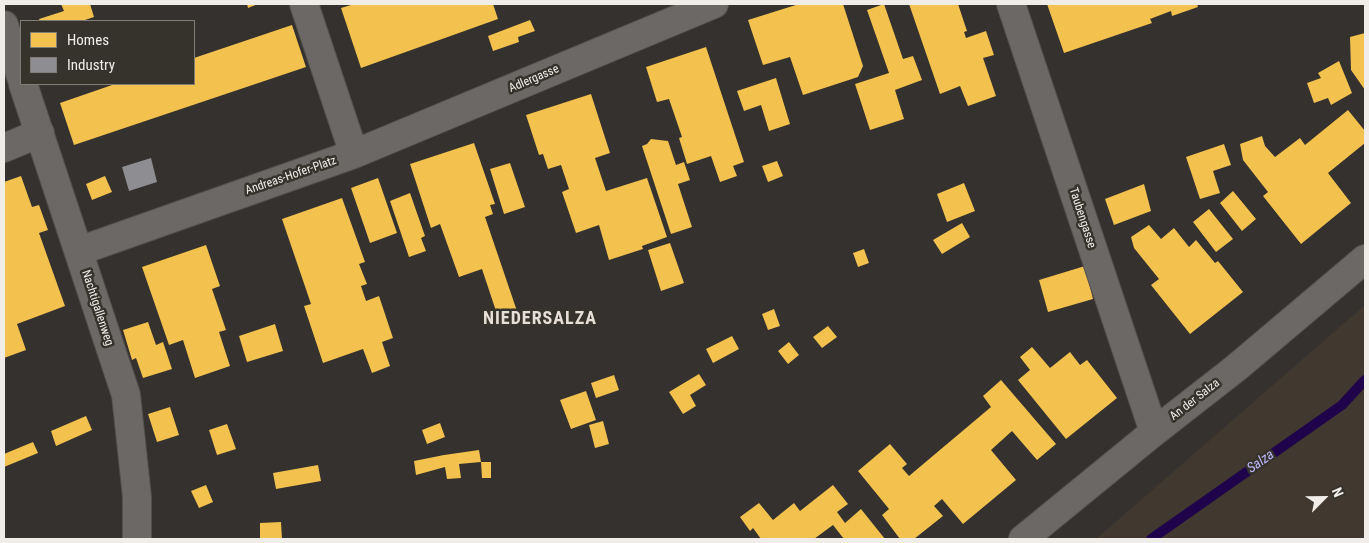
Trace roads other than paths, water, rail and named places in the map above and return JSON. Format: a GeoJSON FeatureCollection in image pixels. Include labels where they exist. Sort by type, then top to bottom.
{"type":"FeatureCollection","features":[{"type":"Feature","properties":{"kind":"street"},"geometry":{"type":"LineString","coordinates":[[304,4],[354,154]]}},
{"type":"Feature","properties":{"kind":"street","name":"Adlergasse"},"geometry":{"type":"LineString","coordinates":[[354,154],[714,4]]}},
{"type":"Feature","properties":{"kind":"street","name":"Taubengasse"},"geometry":{"type":"LineString","coordinates":[[1011,4],[1154,432]]}},
{"type":"Feature","properties":{"kind":"street"},"geometry":{"type":"LineString","coordinates":[[4,25],[20,74]]}},
{"type":"Feature","properties":{"kind":"street","name":"Nachtigallenweg"},"geometry":{"type":"LineString","coordinates":[[23,85],[126,395],[136,497],[137,539]]}},
{"type":"Feature","properties":{"kind":"street"},"geometry":{"type":"LineString","coordinates":[[4,148],[40,133]]}},
{"type":"Feature","properties":{"kind":"street","name":"Andreas-Hofer-Platz"},"geometry":{"type":"LineString","coordinates":[[79,251],[354,154]]}},
{"type":"Feature","properties":{"kind":"street","name":"An der Salza"},"geometry":{"type":"LineString","coordinates":[[1023,539],[1236,368],[1365,259]]}},
{"type":"Feature","properties":{"kind":"waterway","name":"Salza"},"geometry":{"type":"LineString","coordinates":[[1151,539],[1342,405],[1365,380]]}},
{"type":"Feature","properties":{"kind":"district","name":"NIEDERSALZA"},"geometry":{"type":"Point","coordinates":[540,319]}}]}
